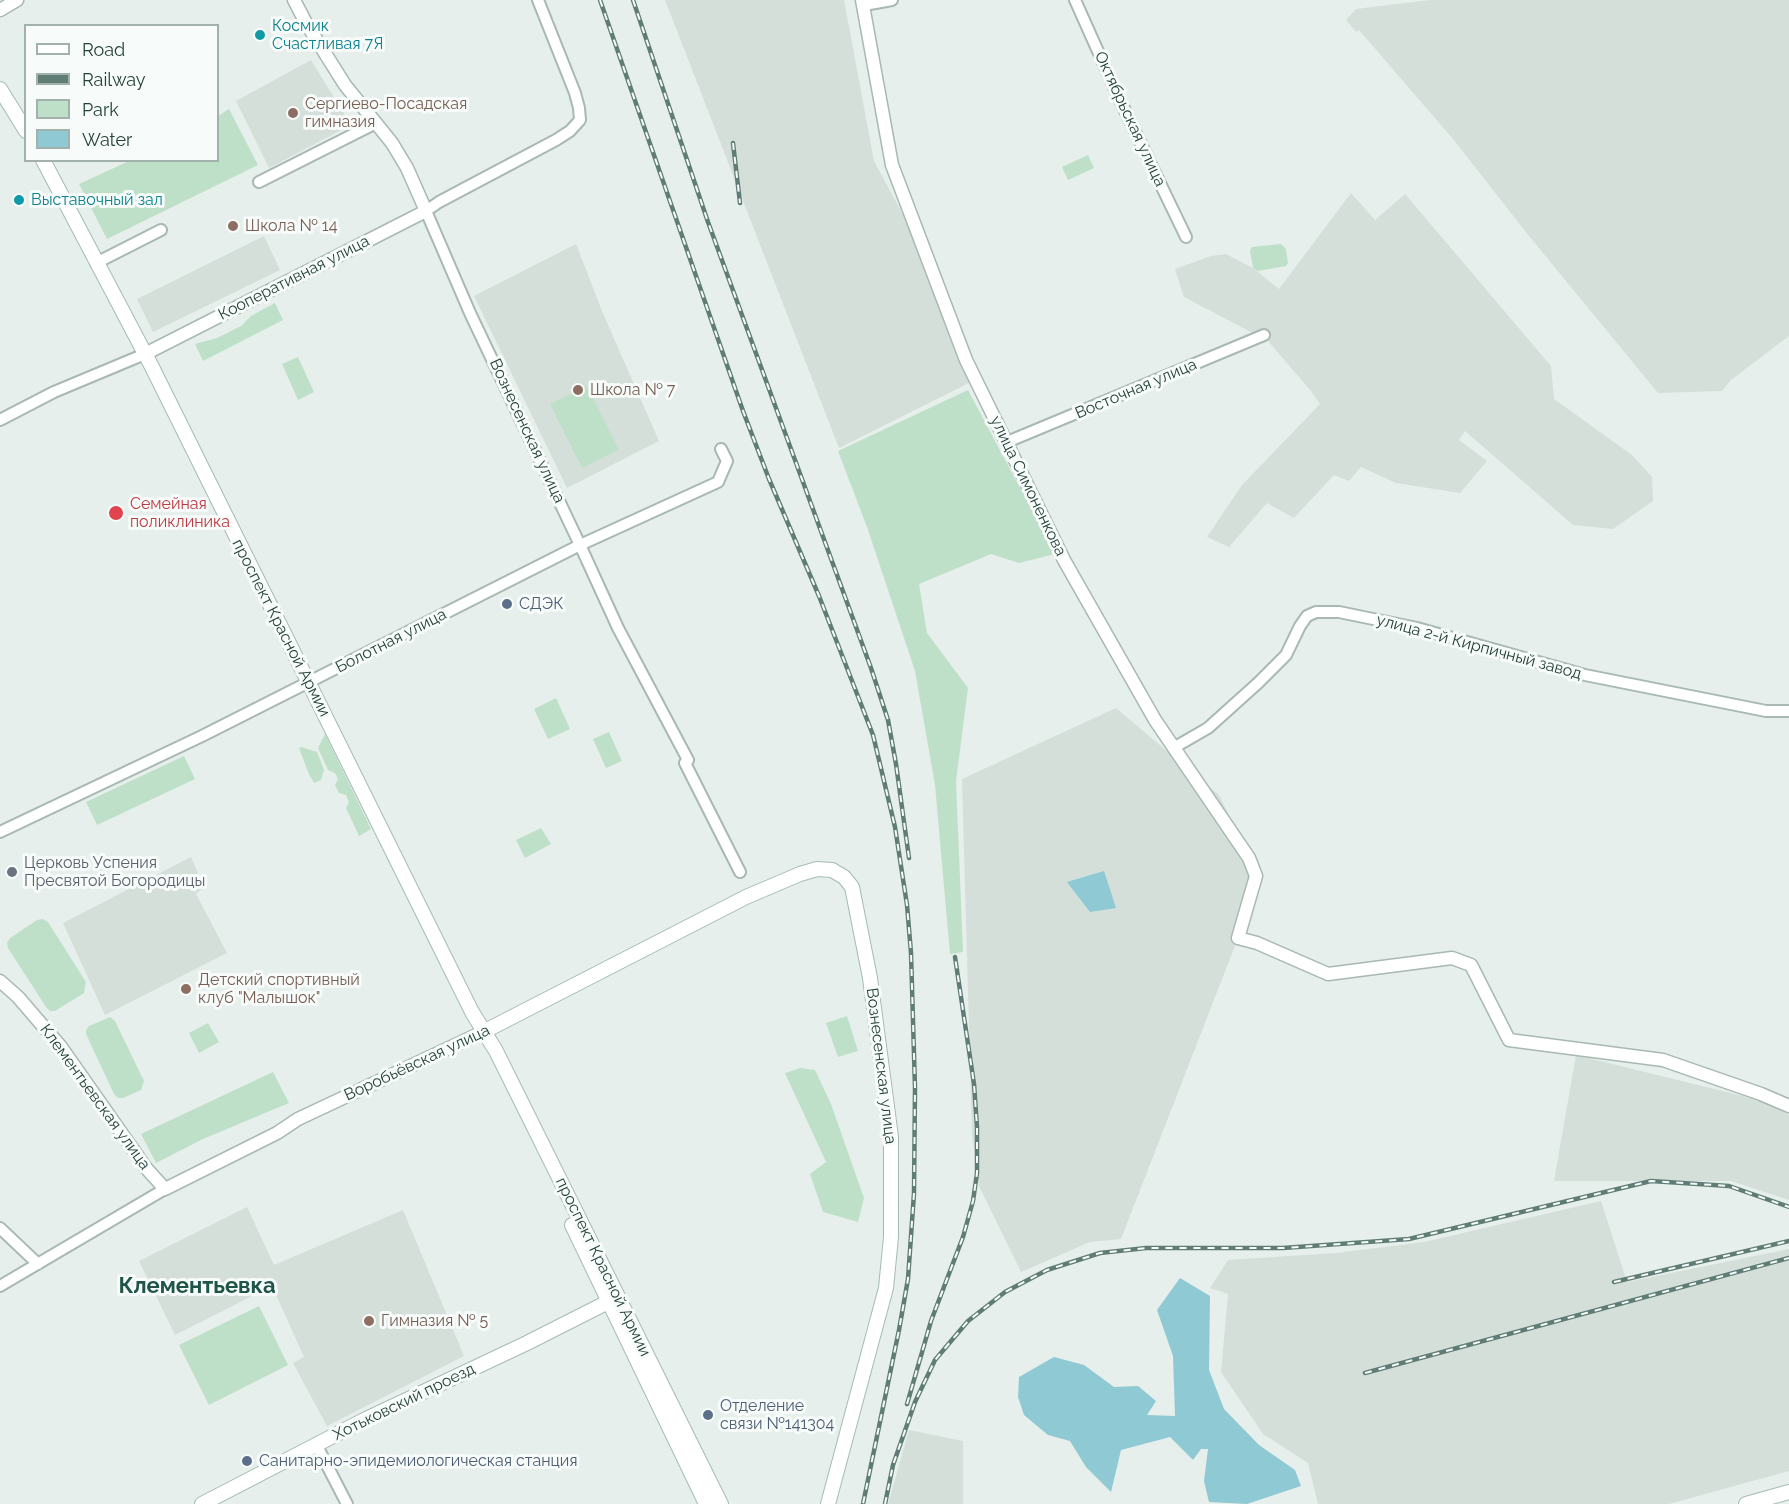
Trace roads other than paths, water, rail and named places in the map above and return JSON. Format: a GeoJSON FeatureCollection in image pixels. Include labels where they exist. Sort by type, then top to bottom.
{"type":"FeatureCollection","features":[{"type":"Feature","properties":{"kind":"main road"},"geometry":{"type":"LineString","coordinates":[[0,89],[24,128]]}},
{"type":"Feature","properties":{"kind":"main road","name":"проспект Красной Армии"},"geometry":{"type":"LineString","coordinates":[[44,162],[145,354],[483,1032],[490,1053],[706,1504]]}},
{"type":"Feature","properties":{"kind":"main road","name":"Воробьёвская улица"},"geometry":{"type":"LineString","coordinates":[[483,1032],[746,897],[817,869],[832,870],[844,877]]}},
{"type":"Feature","properties":{"kind":"main road","name":"Вознесенская улица"},"geometry":{"type":"LineString","coordinates":[[828,1504],[886,1288],[891,1237],[891,1137],[881,1059],[870,978],[852,887],[844,877]]}},
{"type":"Feature","properties":{"kind":"main road","name":"проспект Красной Армии"},"geometry":{"type":"LineString","coordinates":[[483,1032],[496,1051],[721,1504]]}},
{"type":"Feature","properties":{"kind":"main road","name":"Хотьковский проезд"},"geometry":{"type":"LineString","coordinates":[[202,1504],[316,1444],[608,1302]]}},
{"type":"Feature","properties":{"kind":"main road"},"geometry":{"type":"LineString","coordinates":[[1746,1504],[1789,1492]]}},
{"type":"Feature","properties":{"kind":"street"},"geometry":{"type":"LineString","coordinates":[[0,10],[17,0]]}},
{"type":"Feature","properties":{"kind":"street","name":"Вознесенская улица"},"geometry":{"type":"LineString","coordinates":[[294,0],[345,85],[376,123],[407,168],[470,313],[618,628],[688,760],[686,763],[740,872]]}},
{"type":"Feature","properties":{"kind":"street","name":"Кооперативная улица"},"geometry":{"type":"LineString","coordinates":[[0,420],[54,392],[145,354],[426,211],[570,131],[579,120],[579,108],[538,0]]}},
{"type":"Feature","properties":{"kind":"street"},"geometry":{"type":"LineString","coordinates":[[863,3],[892,0]]}},
{"type":"Feature","properties":{"kind":"street","name":"Октябрьская улица"},"geometry":{"type":"LineString","coordinates":[[1075,0],[1186,237]]}},
{"type":"Feature","properties":{"kind":"street","name":"улица Симоненкова"},"geometry":{"type":"LineString","coordinates":[[863,3],[892,165],[966,360],[1064,560],[1155,720],[1250,858],[1256,876],[1238,938],[1257,942],[1328,974],[1452,958],[1471,965],[1509,1040],[1664,1060],[1789,1106]]}},
{"type":"Feature","properties":{"kind":"street"},"geometry":{"type":"LineString","coordinates":[[259,182],[376,123]]}},
{"type":"Feature","properties":{"kind":"street"},"geometry":{"type":"LineString","coordinates":[[96,263],[161,230]]}},
{"type":"Feature","properties":{"kind":"street","name":"Восточная улица"},"geometry":{"type":"LineString","coordinates":[[1007,442],[1264,335]]}},
{"type":"Feature","properties":{"kind":"street","name":"Болотная улица"},"geometry":{"type":"LineString","coordinates":[[0,832],[202,736],[580,545],[718,482],[727,461],[722,449]]}},
{"type":"Feature","properties":{"kind":"street","name":"улица 2-й Кирпичный завод"},"geometry":{"type":"LineString","coordinates":[[1175,747],[1208,728],[1258,683],[1286,655],[1307,616],[1316,612],[1339,612],[1417,628],[1585,675],[1766,711],[1789,711]]}},
{"type":"Feature","properties":{"kind":"street","name":"Клементьевская улица"},"geometry":{"type":"LineString","coordinates":[[0,981],[18,997],[61,1047],[146,1168],[165,1189]]}},
{"type":"Feature","properties":{"kind":"street","name":"Воробьёвская улица"},"geometry":{"type":"LineString","coordinates":[[0,1286],[165,1189],[277,1133],[298,1119],[483,1032]]}},
{"type":"Feature","properties":{"kind":"street"},"geometry":{"type":"LineString","coordinates":[[0,1228],[39,1264]]}},
{"type":"Feature","properties":{"kind":"street"},"geometry":{"type":"LineString","coordinates":[[316,1444],[347,1504]]}},
{"type":"Feature","properties":{"kind":"water"},"geometry":{"type":"Polygon","coordinates":[[[1104,871],[1116,908],[1090,912],[1067,882],[1104,871]]]}},
{"type":"Feature","properties":{"kind":"water"},"geometry":{"type":"Polygon","coordinates":[[[1180,1278],[1210,1296],[1209,1370],[1224,1409],[1259,1445],[1295,1470],[1301,1486],[1247,1504],[1209,1502],[1204,1481],[1208,1449],[1201,1449],[1193,1460],[1170,1437],[1121,1450],[1111,1492],[1086,1467],[1070,1441],[1048,1435],[1024,1415],[1018,1397],[1019,1377],[1054,1357],[1084,1365],[1114,1387],[1138,1386],[1156,1401],[1147,1415],[1175,1416],[1173,1356],[1157,1310],[1180,1278]]]}},
{"type":"Feature","properties":{"kind":"railway"},"geometry":{"type":"LineString","coordinates":[[600,0],[743,411],[873,735],[895,827],[907,905],[911,953],[915,1088],[914,1193],[908,1279],[863,1504]]}},
{"type":"Feature","properties":{"kind":"railway"},"geometry":{"type":"LineString","coordinates":[[633,0],[708,222],[888,720],[909,858]]}},
{"type":"Feature","properties":{"kind":"railway"},"geometry":{"type":"LineString","coordinates":[[733,143],[740,203]]}},
{"type":"Feature","properties":{"kind":"railway"},"geometry":{"type":"LineString","coordinates":[[907,1404],[931,1321],[963,1237],[973,1201],[977,1173],[974,1084],[955,957]]}},
{"type":"Feature","properties":{"kind":"railway"},"geometry":{"type":"LineString","coordinates":[[885,1504],[893,1465],[915,1402],[935,1360],[968,1321],[1005,1292],[1047,1270],[1100,1253],[1146,1248],[1283,1248],[1409,1239],[1651,1181],[1729,1186],[1789,1207]]}},
{"type":"Feature","properties":{"kind":"railway"},"geometry":{"type":"LineString","coordinates":[[1614,1282],[1789,1241]]}},
{"type":"Feature","properties":{"kind":"railway"},"geometry":{"type":"LineString","coordinates":[[1365,1373],[1789,1258]]}},
{"type":"Feature","properties":{"kind":"place","name":"Космик Счастливая 7Я"},"geometry":{"type":"Point","coordinates":[260,35]}},
{"type":"Feature","properties":{"kind":"place","name":"Сергиево-Посадская гимназия"},"geometry":{"type":"Point","coordinates":[293,113]}},
{"type":"Feature","properties":{"kind":"place","name":"Выставочный зал"},"geometry":{"type":"Point","coordinates":[19,200]}},
{"type":"Feature","properties":{"kind":"place","name":"Школа № 14"},"geometry":{"type":"Point","coordinates":[233,226]}},
{"type":"Feature","properties":{"kind":"place","name":"Школа № 7"},"geometry":{"type":"Point","coordinates":[578,390]}},
{"type":"Feature","properties":{"kind":"place","name":"Семейная поликлиника"},"geometry":{"type":"Point","coordinates":[116,513]}},
{"type":"Feature","properties":{"kind":"place","name":"СДЭК"},"geometry":{"type":"Point","coordinates":[507,604]}},
{"type":"Feature","properties":{"kind":"place","name":"Церковь Успения Пресвятой Богородицы"},"geometry":{"type":"Point","coordinates":[12,872]}},
{"type":"Feature","properties":{"kind":"place","name":"Детский спортивный клуб \"Малышок\""},"geometry":{"type":"Point","coordinates":[186,989]}},
{"type":"Feature","properties":{"kind":"place","name":"Гимназия № 5"},"geometry":{"type":"Point","coordinates":[369,1321]}},
{"type":"Feature","properties":{"kind":"place","name":"Отделение связи №141304"},"geometry":{"type":"Point","coordinates":[708,1415]}},
{"type":"Feature","properties":{"kind":"place","name":"Санитарно-эпидемиологическая станция"},"geometry":{"type":"Point","coordinates":[247,1461]}},
{"type":"Feature","properties":{"kind":"district","name":"Клементьевка"},"geometry":{"type":"Point","coordinates":[197,1286]}}]}
